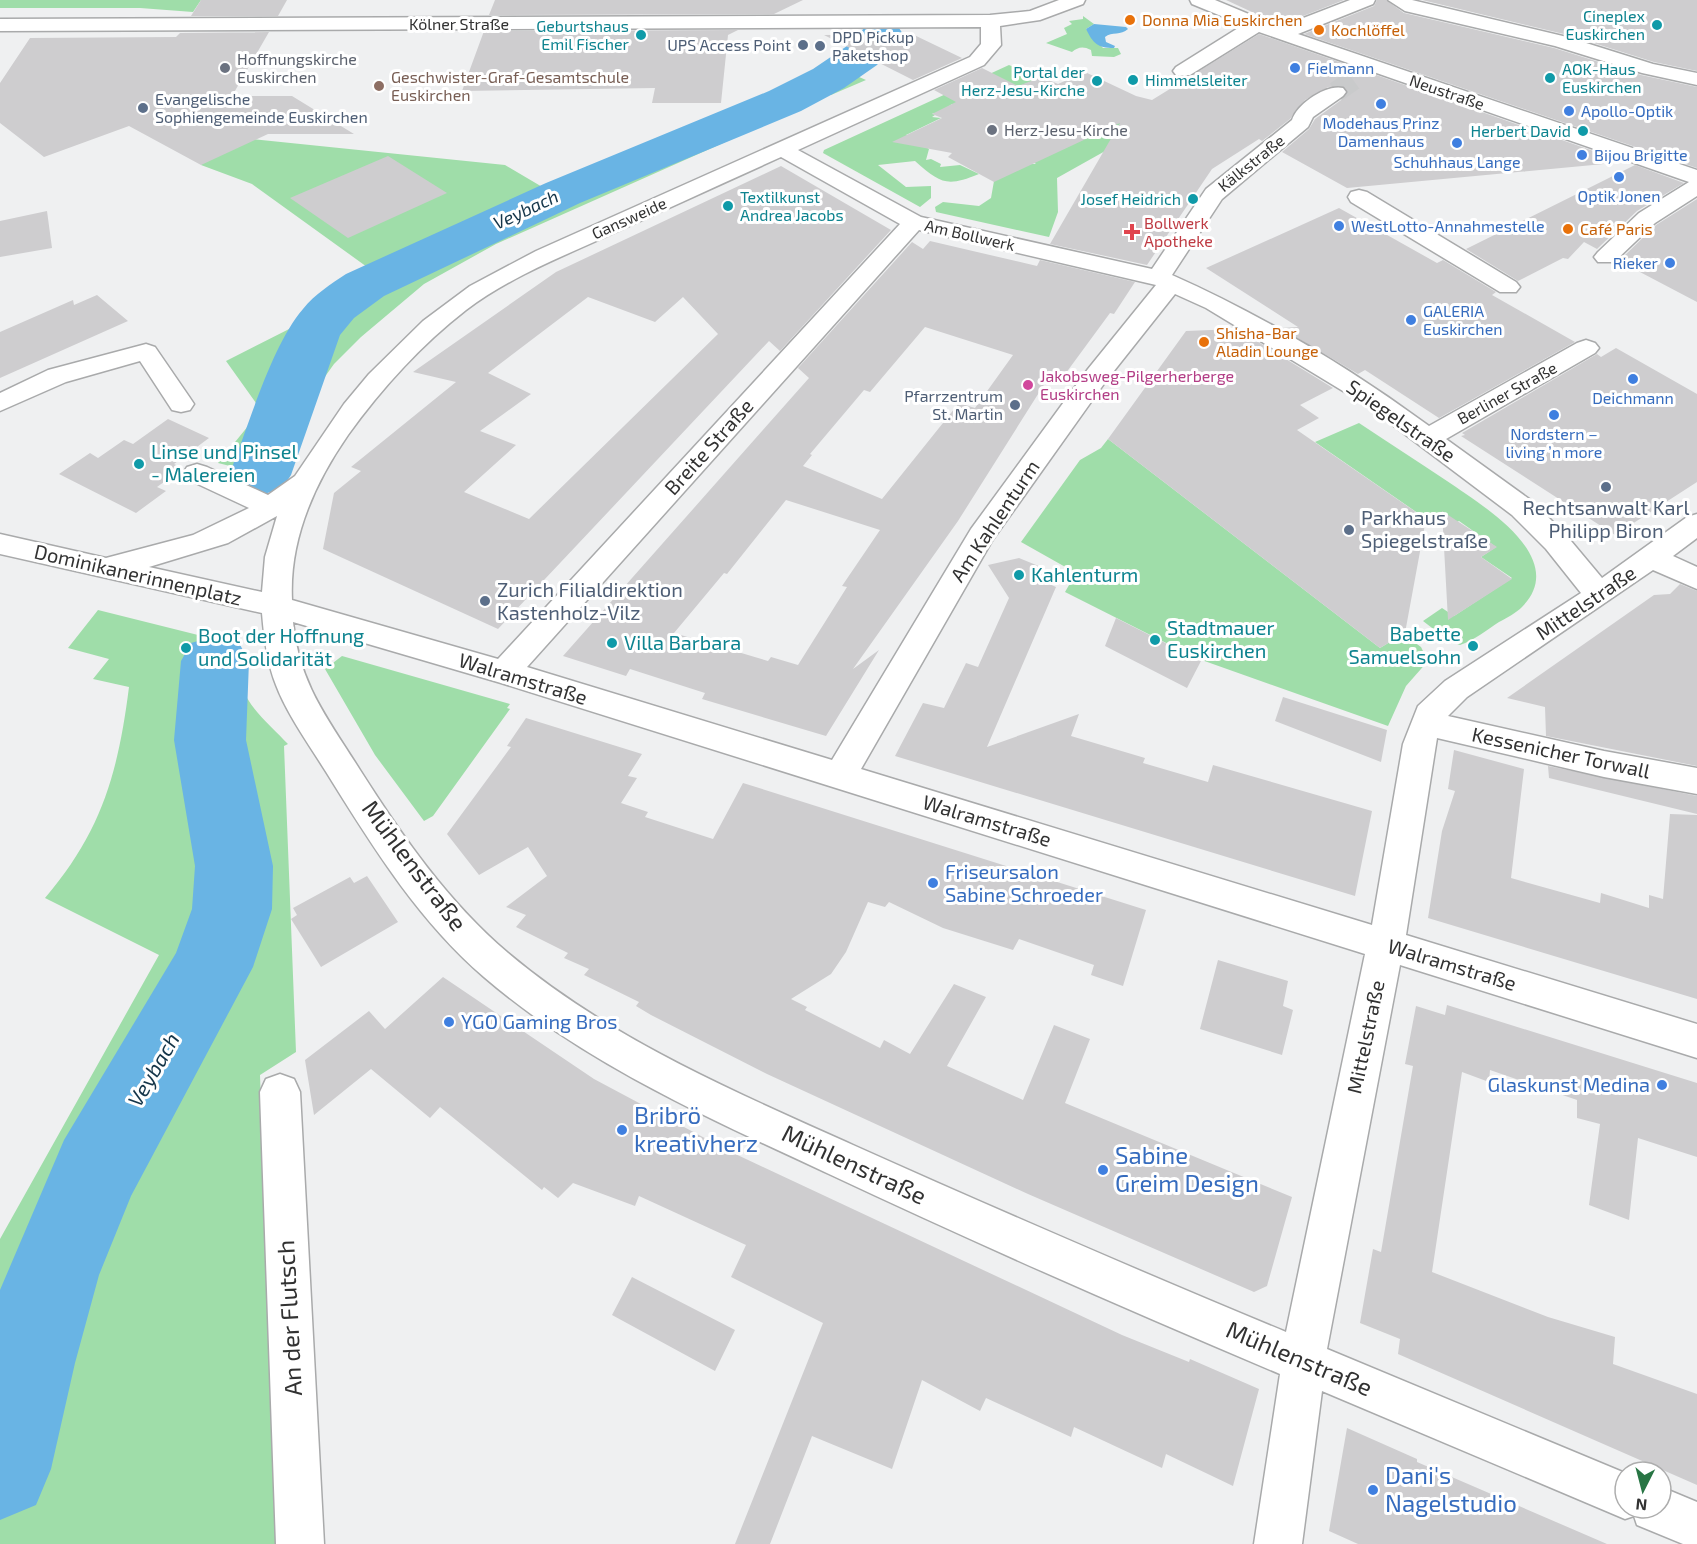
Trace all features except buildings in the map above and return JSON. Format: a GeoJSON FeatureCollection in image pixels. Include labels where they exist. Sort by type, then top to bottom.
{"type":"FeatureCollection","features":[{"type":"Feature","properties":{"kind":"street","name":"Kölner Straße"},"geometry":{"type":"LineString","coordinates":[[0,25],[317,16],[795,23],[990,21],[1033,16],[1077,0]]}},
{"type":"Feature","properties":{"kind":"street","name":"Neustraße"},"geometry":{"type":"LineString","coordinates":[[1199,0],[1366,71],[1697,177]]}},
{"type":"Feature","properties":{"kind":"street"},"geometry":{"type":"LineString","coordinates":[[1280,34],[1366,0]]}},
{"type":"Feature","properties":{"kind":"street"},"geometry":{"type":"LineString","coordinates":[[1397,0],[1412,7],[1560,41],[1649,69],[1697,79]]}},
{"type":"Feature","properties":{"kind":"street"},"geometry":{"type":"LineString","coordinates":[[795,23],[839,5]]}},
{"type":"Feature","properties":{"kind":"street","name":"Gansweide"},"geometry":{"type":"LineString","coordinates":[[276,606],[284,536],[307,481],[350,416],[383,374],[411,345],[457,306],[544,256],[976,61],[991,45],[993,32],[990,21]]}},
{"type":"Feature","properties":{"kind":"street"},"geometry":{"type":"LineString","coordinates":[[1183,71],[1257,25]]}},
{"type":"Feature","properties":{"kind":"street","name":"Kälkstraße"},"geometry":{"type":"LineString","coordinates":[[1166,281],[1174,250],[1214,194],[1301,123],[1304,114],[1336,92]]}},
{"type":"Feature","properties":{"kind":"street","name":"Am Bollwerk"},"geometry":{"type":"LineString","coordinates":[[782,149],[914,222],[1166,281]]}},
{"type":"Feature","properties":{"kind":"street"},"geometry":{"type":"LineString","coordinates":[[1606,257],[1647,218],[1697,186]]}},
{"type":"Feature","properties":{"kind":"street"},"geometry":{"type":"LineString","coordinates":[[1359,197],[1508,287]]}},
{"type":"Feature","properties":{"kind":"street","name":"Breite Straße"},"geometry":{"type":"LineString","coordinates":[[504,672],[914,222]]}},
{"type":"Feature","properties":{"kind":"street","name":"Spiegelstraße"},"geometry":{"type":"LineString","coordinates":[[1166,281],[1215,303],[1375,399],[1539,523],[1599,595]]}},
{"type":"Feature","properties":{"kind":"street","name":"Am Kahlenturm"},"geometry":{"type":"LineString","coordinates":[[840,776],[981,536],[1119,346],[1164,291],[1166,281]]}},
{"type":"Feature","properties":{"kind":"street","name":"Berliner Straße"},"geometry":{"type":"LineString","coordinates":[[1428,438],[1586,348]]}},
{"type":"Feature","properties":{"kind":"street"},"geometry":{"type":"LineString","coordinates":[[0,403],[57,376],[146,352],[181,404]]}},
{"type":"Feature","properties":{"kind":"street"},"geometry":{"type":"LineString","coordinates":[[196,473],[258,501]]}},
{"type":"Feature","properties":{"kind":"street","name":"Gansweide"},"geometry":{"type":"LineString","coordinates":[[104,568],[165,553],[231,531],[265,511],[307,481]]}},
{"type":"Feature","properties":{"kind":"street","name":"Mittelstraße"},"geometry":{"type":"LineString","coordinates":[[1278,1544],[1310,1316],[1386,945],[1425,723],[1436,706],[1465,682],[1599,595],[1697,524]]}},
{"type":"Feature","properties":{"kind":"street","name":"Dominikanerinnenplatz"},"geometry":{"type":"LineString","coordinates":[[0,544],[276,606]]}},
{"type":"Feature","properties":{"kind":"street"},"geometry":{"type":"LineString","coordinates":[[1652,558],[1697,579]]}},
{"type":"Feature","properties":{"kind":"street","name":"Walramstraße"},"geometry":{"type":"LineString","coordinates":[[276,606],[504,672],[1697,1041]]}},
{"type":"Feature","properties":{"kind":"street","name":"Mühlenstraße"},"geometry":{"type":"LineString","coordinates":[[276,606],[284,659],[292,687],[408,866],[458,929],[495,965],[548,1005],[617,1048],[710,1098],[1032,1247],[1613,1491]]}},
{"type":"Feature","properties":{"kind":"street","name":"Kessenicher Torwall"},"geometry":{"type":"LineString","coordinates":[[1425,723],[1604,764],[1697,781]]}},
{"type":"Feature","properties":{"kind":"street","name":"An der Flutsch"},"geometry":{"type":"LineString","coordinates":[[280,1092],[300,1544]]}},
{"type":"Feature","properties":{"kind":"street"},"geometry":{"type":"LineString","coordinates":[[1673,1516],[1697,1526]]}},
{"type":"Feature","properties":{"kind":"green space"},"geometry":{"type":"Polygon","coordinates":[[[0,0],[201,0],[193,12],[140,8],[0,8],[0,0]]]}},
{"type":"Feature","properties":{"kind":"green space"},"geometry":{"type":"Polygon","coordinates":[[[1083,16],[1094,24],[1086,29],[1103,48],[1118,48],[1121,54],[1114,57],[1092,56],[1091,50],[1086,48],[1079,48],[1072,52],[1046,43],[1067,34],[1064,28],[1072,24],[1069,21],[1083,19],[1083,16]]]}},
{"type":"Feature","properties":{"kind":"green space"},"geometry":{"type":"Polygon","coordinates":[[[1009,65],[1036,77],[1033,79],[1036,80],[1019,86],[1022,87],[956,105],[952,104],[938,114],[932,113],[935,115],[932,117],[941,118],[906,135],[929,149],[926,160],[931,159],[941,164],[940,167],[960,165],[979,174],[952,182],[938,179],[915,161],[878,165],[906,187],[931,186],[931,198],[920,207],[823,153],[824,150],[1009,65]]]}},
{"type":"Feature","properties":{"kind":"green space"},"geometry":{"type":"Polygon","coordinates":[[[850,73],[866,80],[831,95],[821,90],[850,73]]]}},
{"type":"Feature","properties":{"kind":"green space"},"geometry":{"type":"Polygon","coordinates":[[[800,86],[822,99],[496,244],[424,284],[361,337],[334,364],[309,399],[275,475],[247,477],[234,467],[218,463],[261,410],[226,361],[301,323],[329,295],[374,272],[252,184],[201,165],[221,136],[505,165],[544,188],[800,86]]]}},
{"type":"Feature","properties":{"kind":"green space"},"geometry":{"type":"Polygon","coordinates":[[[1094,119],[1148,127],[1057,178],[1058,212],[1049,237],[936,212],[935,207],[943,202],[979,206],[991,198],[994,181],[1030,164],[1036,164],[1033,162],[1058,149],[1064,149],[1094,119]]]}},
{"type":"Feature","properties":{"kind":"green space"},"geometry":{"type":"Polygon","coordinates":[[[1359,423],[1480,503],[1515,534],[1529,551],[1536,569],[1534,588],[1520,609],[1460,645],[1449,641],[1423,621],[1442,608],[1454,616],[1512,578],[1481,557],[1496,547],[1459,521],[1451,525],[1444,520],[1435,525],[1315,442],[1359,423]]]}},
{"type":"Feature","properties":{"kind":"green space"},"geometry":{"type":"Polygon","coordinates":[[[1108,439],[1380,648],[1403,634],[1421,647],[1428,661],[1406,686],[1388,726],[1196,658],[1065,592],[1076,573],[1021,542],[1080,460],[1101,448],[1108,439]]]}},
{"type":"Feature","properties":{"kind":"green space"},"geometry":{"type":"Polygon","coordinates":[[[98,610],[206,637],[216,644],[229,657],[251,704],[288,744],[284,746],[296,1052],[260,1075],[277,1544],[0,1544],[0,1239],[159,955],[45,898],[81,849],[94,824],[113,774],[125,718],[129,687],[93,679],[109,659],[68,648],[98,610]]]}},
{"type":"Feature","properties":{"kind":"green space"},"geometry":{"type":"Polygon","coordinates":[[[342,656],[510,704],[507,708],[510,709],[433,816],[424,821],[375,755],[325,669],[342,656]]]}},
{"type":"Feature","properties":{"kind":"water"},"geometry":{"type":"Polygon","coordinates":[[[1094,24],[1128,29],[1105,37],[1106,42],[1115,46],[1108,48],[1096,44],[1086,29],[1094,24]]]}},
{"type":"Feature","properties":{"kind":"waterway","name":"Veybach"},"geometry":{"type":"LineString","coordinates":[[260,475],[312,335],[329,313],[349,296],[365,285],[538,204],[785,101],[828,78],[862,56],[882,34]]}},
{"type":"Feature","properties":{"kind":"waterway","name":"Veybach"},"geometry":{"type":"LineString","coordinates":[[0,1469],[26,1363],[52,1275],[96,1171],[212,967],[232,909],[234,866],[210,740],[215,661]]}},
{"type":"Feature","properties":{"kind":"tunnel"},"geometry":{"type":"LineString","coordinates":[[1336,92],[1360,75]]}},
{"type":"Feature","properties":{"kind":"place","name":"Donna Mia Euskirchen"},"geometry":{"type":"Point","coordinates":[1130,20]}},
{"type":"Feature","properties":{"kind":"place","name":"Cineplex Euskirchen"},"geometry":{"type":"Point","coordinates":[1657,25]}},
{"type":"Feature","properties":{"kind":"place","name":"Kochlöffel"},"geometry":{"type":"Point","coordinates":[1319,30]}},
{"type":"Feature","properties":{"kind":"place","name":"Geburtshaus Emil Fischer"},"geometry":{"type":"Point","coordinates":[641,35]}},
{"type":"Feature","properties":{"kind":"place","name":"UPS Access Point"},"geometry":{"type":"Point","coordinates":[803,45]}},
{"type":"Feature","properties":{"kind":"place","name":"DPD Pickup Paketshop"},"geometry":{"type":"Point","coordinates":[820,46]}},
{"type":"Feature","properties":{"kind":"place","name":"Hoffnungskirche Euskirchen"},"geometry":{"type":"Point","coordinates":[225,68]}},
{"type":"Feature","properties":{"kind":"place","name":"Fielmann"},"geometry":{"type":"Point","coordinates":[1295,68]}},
{"type":"Feature","properties":{"kind":"place","name":"AOK-Haus Euskirchen"},"geometry":{"type":"Point","coordinates":[1550,78]}},
{"type":"Feature","properties":{"kind":"place","name":"Himmelsleiter"},"geometry":{"type":"Point","coordinates":[1133,80]}},
{"type":"Feature","properties":{"kind":"place","name":"Portal der Herz-Jesu-Kirche"},"geometry":{"type":"Point","coordinates":[1097,81]}},
{"type":"Feature","properties":{"kind":"place","name":"Geschwister-Graf-Gesamtschule Euskirchen"},"geometry":{"type":"Point","coordinates":[379,86]}},
{"type":"Feature","properties":{"kind":"place","name":"Modehaus Prinz Damenhaus"},"geometry":{"type":"Point","coordinates":[1381,104]}},
{"type":"Feature","properties":{"kind":"place","name":"Evangelische Sophiengemeinde Euskirchen"},"geometry":{"type":"Point","coordinates":[143,108]}},
{"type":"Feature","properties":{"kind":"place","name":"Apollo-Optik"},"geometry":{"type":"Point","coordinates":[1569,111]}},
{"type":"Feature","properties":{"kind":"place","name":"Herz-Jesu-Kirche"},"geometry":{"type":"Point","coordinates":[992,130]}},
{"type":"Feature","properties":{"kind":"place","name":"Herbert David"},"geometry":{"type":"Point","coordinates":[1583,131]}},
{"type":"Feature","properties":{"kind":"place","name":"Schuhhaus Lange"},"geometry":{"type":"Point","coordinates":[1457,143]}},
{"type":"Feature","properties":{"kind":"place","name":"Bijou Brigitte"},"geometry":{"type":"Point","coordinates":[1582,155]}},
{"type":"Feature","properties":{"kind":"place","name":"Optik Jonen"},"geometry":{"type":"Point","coordinates":[1619,177]}},
{"type":"Feature","properties":{"kind":"place","name":"Josef Heidrich"},"geometry":{"type":"Point","coordinates":[1193,199]}},
{"type":"Feature","properties":{"kind":"place","name":"Textilkunst Andrea Jacobs"},"geometry":{"type":"Point","coordinates":[728,206]}},
{"type":"Feature","properties":{"kind":"place","name":"WestLotto-Annahmestelle"},"geometry":{"type":"Point","coordinates":[1339,226]}},
{"type":"Feature","properties":{"kind":"place","name":"Café Paris"},"geometry":{"type":"Point","coordinates":[1568,229]}},
{"type":"Feature","properties":{"kind":"place","name":"Bollwerk Apotheke"},"geometry":{"type":"Point","coordinates":[1132,232]}},
{"type":"Feature","properties":{"kind":"place","name":"Rieker"},"geometry":{"type":"Point","coordinates":[1670,263]}},
{"type":"Feature","properties":{"kind":"place","name":"GALERIA Euskirchen"},"geometry":{"type":"Point","coordinates":[1411,320]}},
{"type":"Feature","properties":{"kind":"place","name":"Shisha-Bar Aladin Lounge"},"geometry":{"type":"Point","coordinates":[1204,342]}},
{"type":"Feature","properties":{"kind":"place","name":"Deichmann"},"geometry":{"type":"Point","coordinates":[1633,379]}},
{"type":"Feature","properties":{"kind":"place","name":"Jakobsweg-Pilgerherberge Euskirchen"},"geometry":{"type":"Point","coordinates":[1028,385]}},
{"type":"Feature","properties":{"kind":"place","name":"Pfarrzentrum St. Martin"},"geometry":{"type":"Point","coordinates":[1015,405]}},
{"type":"Feature","properties":{"kind":"place","name":"Nordstern – living ’n more"},"geometry":{"type":"Point","coordinates":[1554,415]}},
{"type":"Feature","properties":{"kind":"place","name":"Linse und Pinsel - Malereien"},"geometry":{"type":"Point","coordinates":[139,464]}},
{"type":"Feature","properties":{"kind":"place","name":"Rechtsanwalt Karl Philipp Biron"},"geometry":{"type":"Point","coordinates":[1606,487]}},
{"type":"Feature","properties":{"kind":"place","name":"Parkhaus Spiegelstraße"},"geometry":{"type":"Point","coordinates":[1349,530]}},
{"type":"Feature","properties":{"kind":"place","name":"Kahlenturm"},"geometry":{"type":"Point","coordinates":[1019,575]}},
{"type":"Feature","properties":{"kind":"place","name":"Zurich Filialdirektion Kastenholz-Vilz"},"geometry":{"type":"Point","coordinates":[485,601]}},
{"type":"Feature","properties":{"kind":"place","name":"Stadtmauer Euskirchen"},"geometry":{"type":"Point","coordinates":[1155,640]}},
{"type":"Feature","properties":{"kind":"place","name":"Villa Barbara"},"geometry":{"type":"Point","coordinates":[612,643]}},
{"type":"Feature","properties":{"kind":"place","name":"Babette Samuelsohn"},"geometry":{"type":"Point","coordinates":[1473,646]}},
{"type":"Feature","properties":{"kind":"place","name":"Boot der Hoffnung und Solidarität"},"geometry":{"type":"Point","coordinates":[186,648]}},
{"type":"Feature","properties":{"kind":"place","name":"Friseursalon Sabine Schroeder"},"geometry":{"type":"Point","coordinates":[933,883]}},
{"type":"Feature","properties":{"kind":"place","name":"YGO Gaming Bros"},"geometry":{"type":"Point","coordinates":[449,1022]}},
{"type":"Feature","properties":{"kind":"place","name":"Glaskunst Medina"},"geometry":{"type":"Point","coordinates":[1662,1085]}},
{"type":"Feature","properties":{"kind":"place","name":"Bribrö kreativherz"},"geometry":{"type":"Point","coordinates":[622,1130]}},
{"type":"Feature","properties":{"kind":"place","name":"Sabine Greim Design"},"geometry":{"type":"Point","coordinates":[1103,1170]}},
{"type":"Feature","properties":{"kind":"place","name":"Dani's Nagelstudio"},"geometry":{"type":"Point","coordinates":[1373,1490]}}]}
